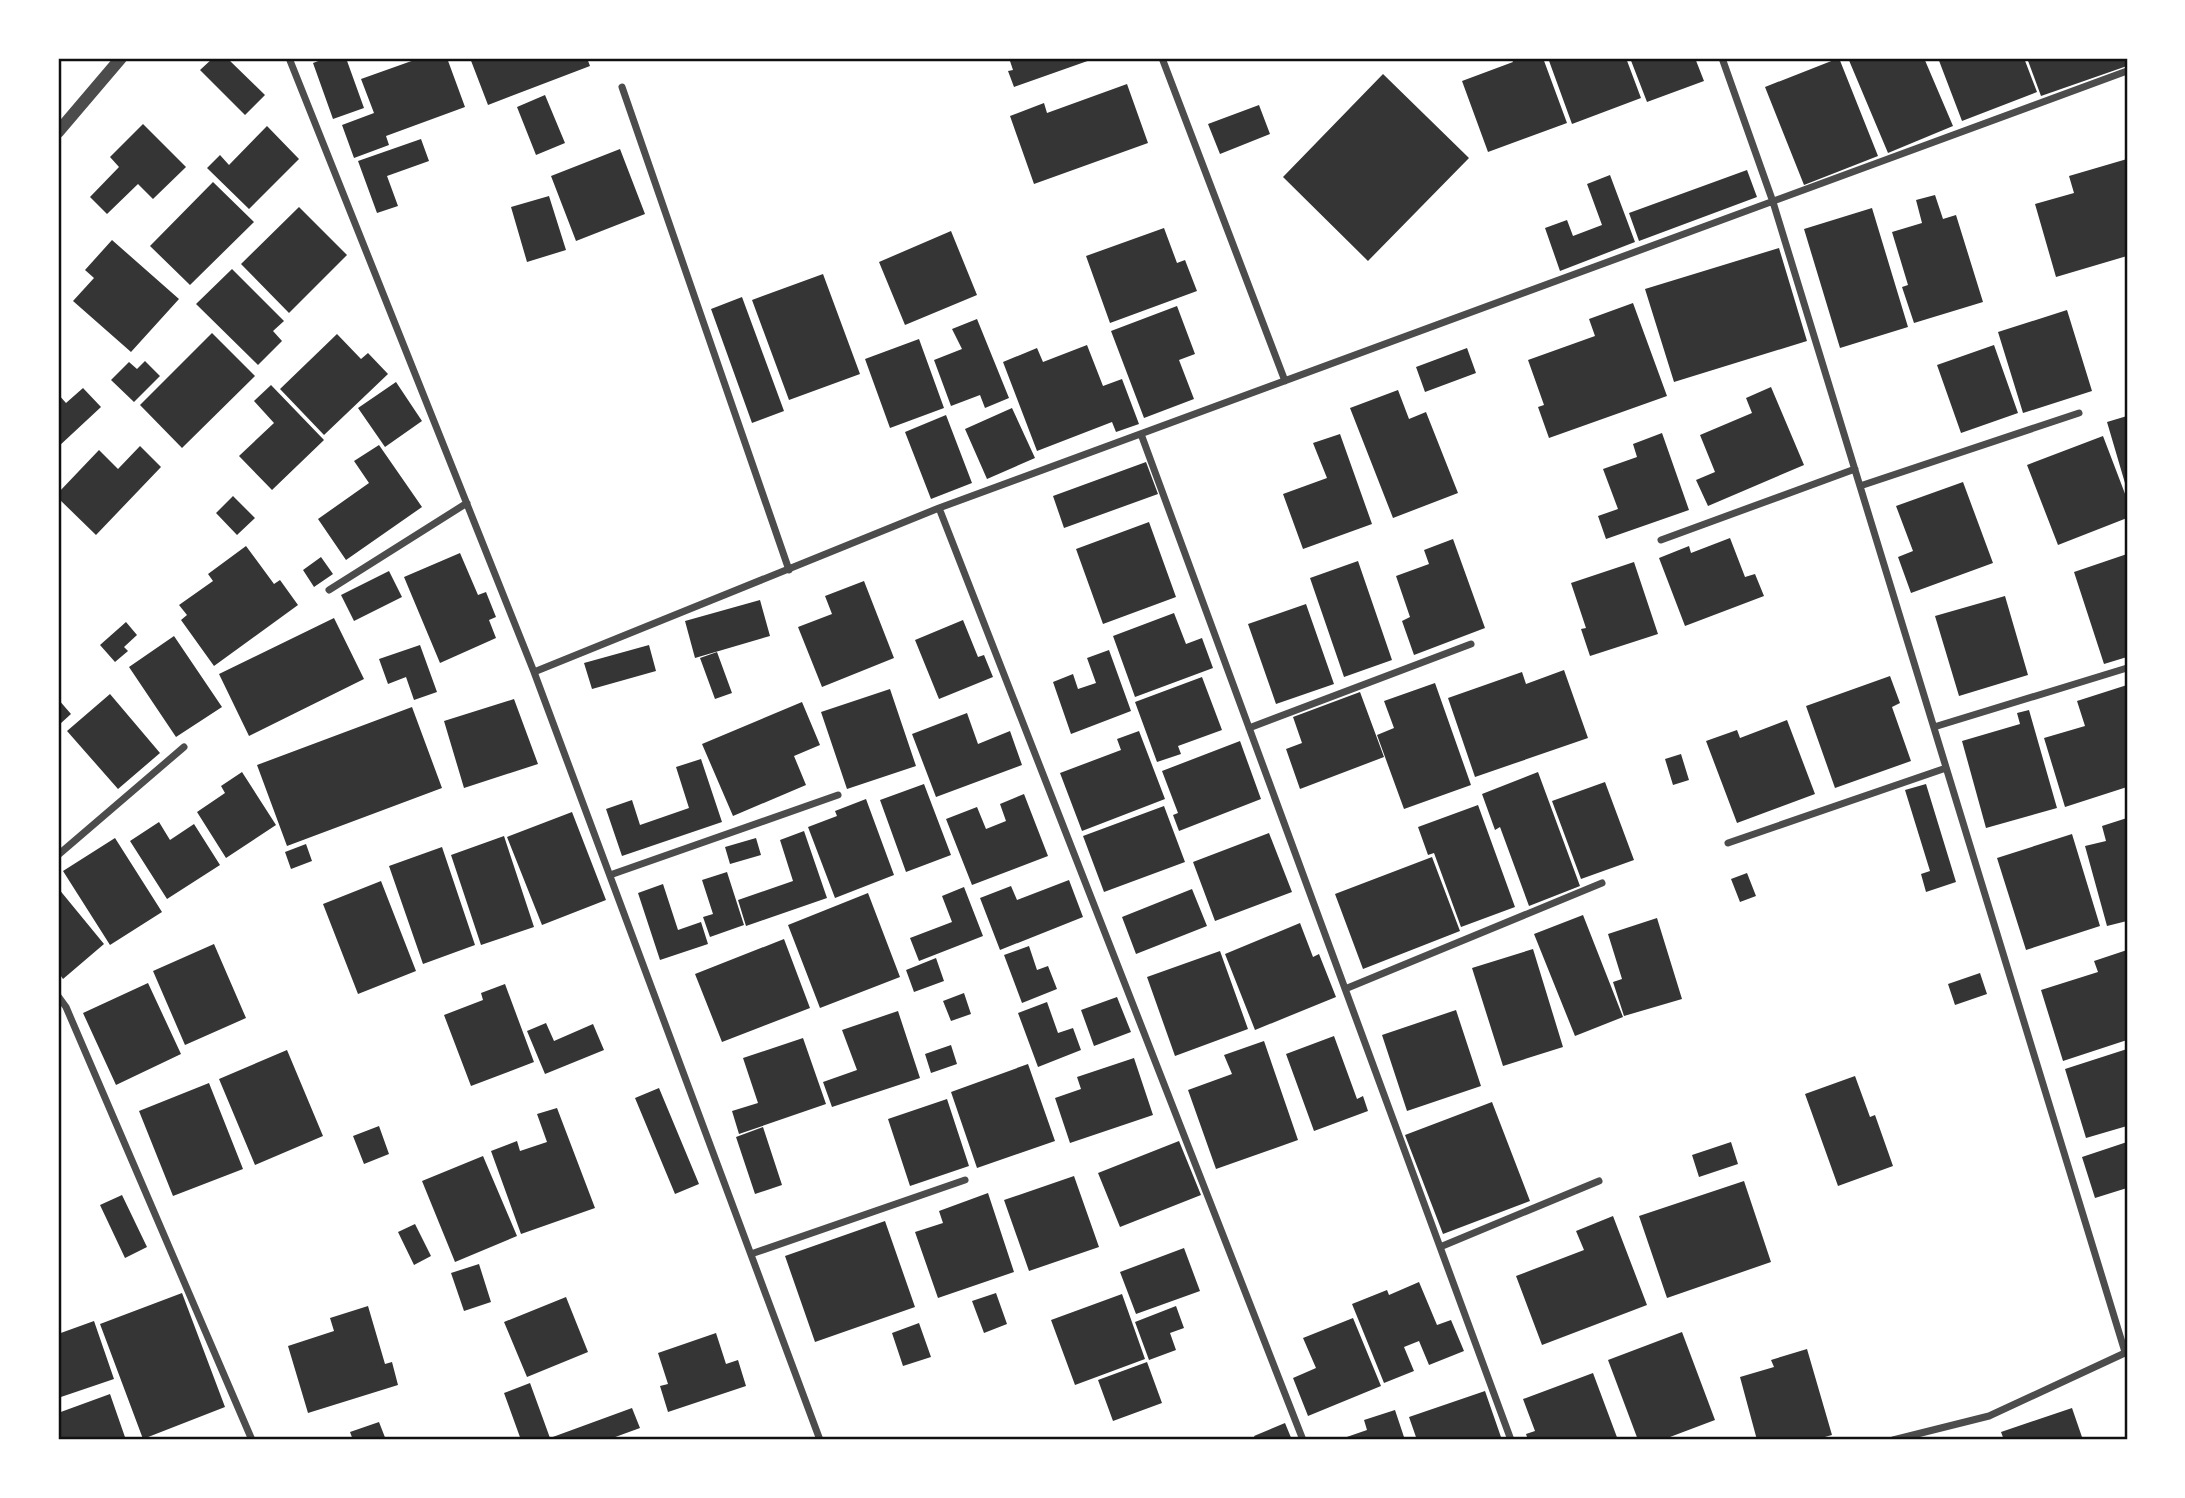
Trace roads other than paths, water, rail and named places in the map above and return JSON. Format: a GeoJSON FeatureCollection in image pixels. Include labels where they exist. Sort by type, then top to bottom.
{"type":"FeatureCollection","features":[{"type":"Feature","properties":{"kind":"street"},"geometry":{"type":"LineString","coordinates":[[58,132],[121,58]]}},
{"type":"Feature","properties":{"kind":"street"},"geometry":{"type":"LineString","coordinates":[[289,58],[534,672],[820,1440]]}},
{"type":"Feature","properties":{"kind":"street"},"geometry":{"type":"LineString","coordinates":[[1162,58],[1285,381]]}},
{"type":"Feature","properties":{"kind":"street"},"geometry":{"type":"LineString","coordinates":[[1722,58],[1773,202],[2126,1352],[1989,1416],[1893,1440]]}},
{"type":"Feature","properties":{"kind":"street"},"geometry":{"type":"LineString","coordinates":[[534,672],[939,508],[2127,71]]}},
{"type":"Feature","properties":{"kind":"street"},"geometry":{"type":"LineString","coordinates":[[621,87],[789,570]]}},
{"type":"Feature","properties":{"kind":"street"},"geometry":{"type":"LineString","coordinates":[[1860,486],[2079,413]]}},
{"type":"Feature","properties":{"kind":"street"},"geometry":{"type":"LineString","coordinates":[[1141,434],[1511,1440]]}},
{"type":"Feature","properties":{"kind":"street"},"geometry":{"type":"LineString","coordinates":[[1661,540],[1855,469]]}},
{"type":"Feature","properties":{"kind":"street"},"geometry":{"type":"LineString","coordinates":[[329,590],[467,503]]}},
{"type":"Feature","properties":{"kind":"street"},"geometry":{"type":"LineString","coordinates":[[939,508],[1303,1440]]}},
{"type":"Feature","properties":{"kind":"street"},"geometry":{"type":"LineString","coordinates":[[1249,728],[1471,644]]}},
{"type":"Feature","properties":{"kind":"street"},"geometry":{"type":"LineString","coordinates":[[1934,727],[2127,668]]}},
{"type":"Feature","properties":{"kind":"street"},"geometry":{"type":"LineString","coordinates":[[58,855],[184,747]]}},
{"type":"Feature","properties":{"kind":"street"},"geometry":{"type":"LineString","coordinates":[[1728,843],[1946,768]]}},
{"type":"Feature","properties":{"kind":"street"},"geometry":{"type":"LineString","coordinates":[[610,876],[838,795]]}},
{"type":"Feature","properties":{"kind":"street"},"geometry":{"type":"LineString","coordinates":[[1345,989],[1602,883]]}},
{"type":"Feature","properties":{"kind":"street"},"geometry":{"type":"LineString","coordinates":[[58,996],[66,1007],[252,1440]]}},
{"type":"Feature","properties":{"kind":"street"},"geometry":{"type":"LineString","coordinates":[[751,1254],[965,1180]]}},
{"type":"Feature","properties":{"kind":"street"},"geometry":{"type":"LineString","coordinates":[[1440,1247],[1599,1181]]}}]}
